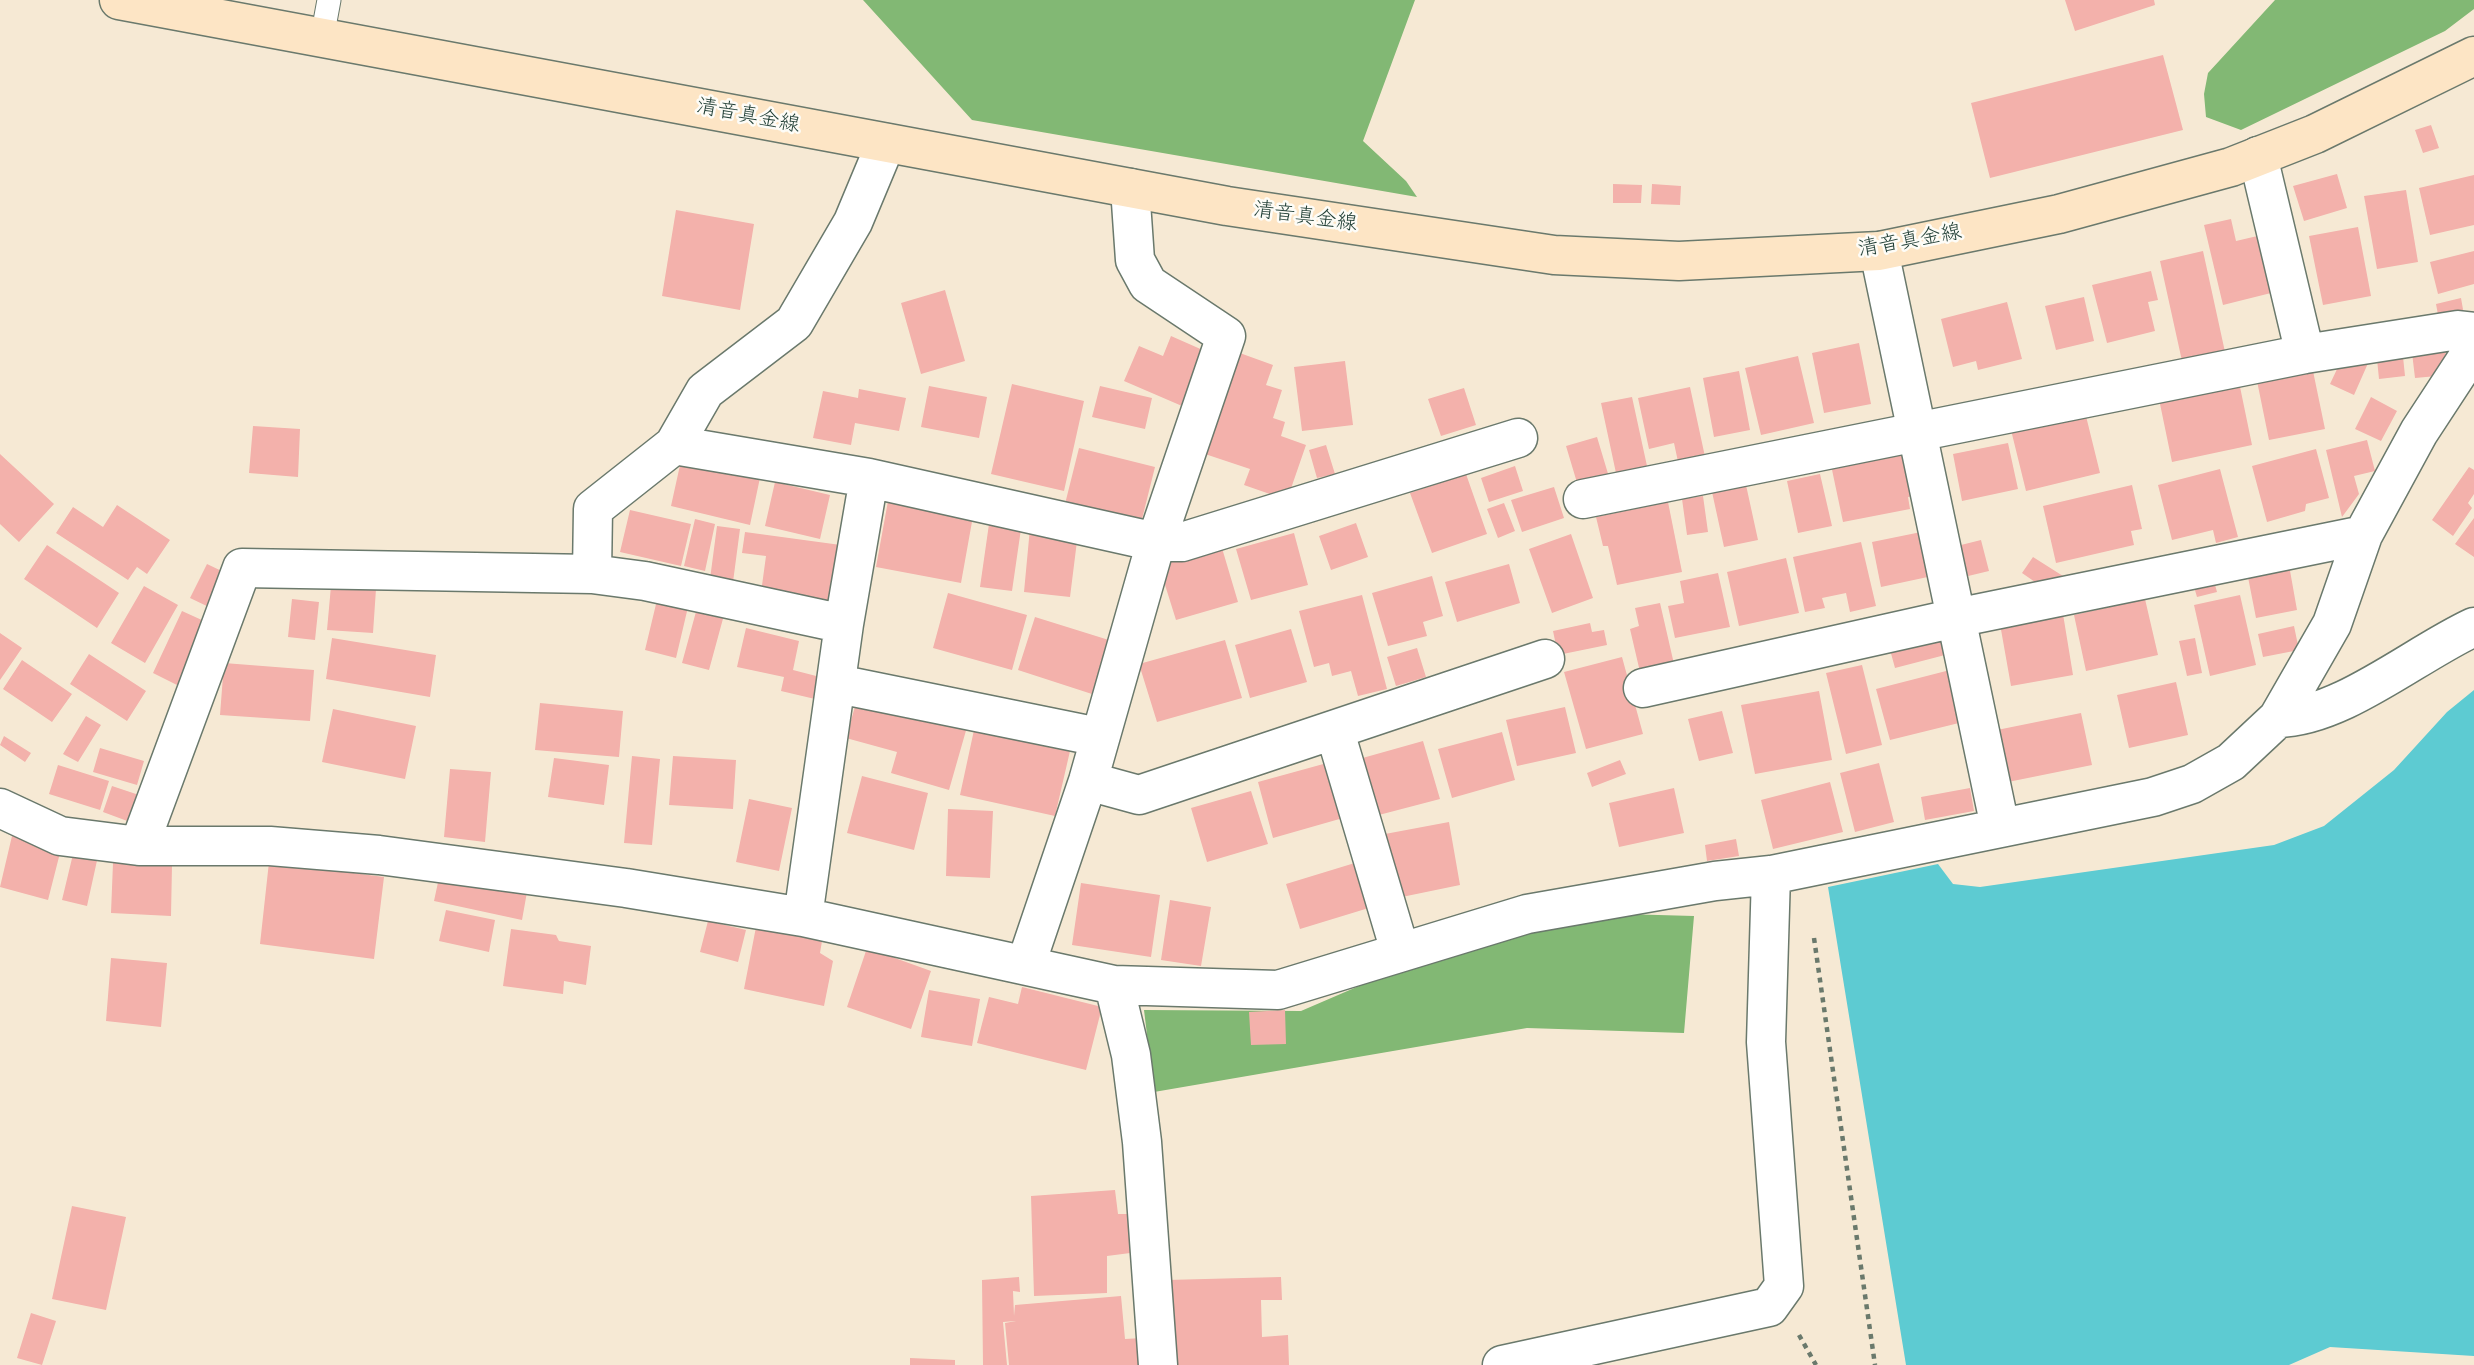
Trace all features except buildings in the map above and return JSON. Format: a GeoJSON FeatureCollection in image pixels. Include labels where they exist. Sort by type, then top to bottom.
{"type":"FeatureCollection","features":[{"type":"Feature","properties":{"kind":"main road","name":"清音真金線"},"geometry":{"type":"LineString","coordinates":[[119,0],[1227,206],[1554,254],[1679,261],[1879,251],[2059,214],[2231,167],[2315,134],[2474,56]]}},
{"type":"Feature","properties":{"kind":"street"},"geometry":{"type":"LineString","coordinates":[[592,574],[593,509],[674,445],[705,391],[794,323],[853,222],[886,143]]}},
{"type":"Feature","properties":{"kind":"street"},"geometry":{"type":"LineString","coordinates":[[2258,156],[2305,354]]}},
{"type":"Feature","properties":{"kind":"street"},"geometry":{"type":"LineString","coordinates":[[1026,964],[1087,781],[1156,542],[1226,336],[1148,284],[1135,260],[1129,188]]}},
{"type":"Feature","properties":{"kind":"street"},"geometry":{"type":"LineString","coordinates":[[1879,251],[2000,828]]}},
{"type":"Feature","properties":{"kind":"street"},"geometry":{"type":"LineString","coordinates":[[1583,499],[2305,354],[2458,330],[2474,332]]}},
{"type":"Feature","properties":{"kind":"street"},"geometry":{"type":"LineString","coordinates":[[0,808],[60,836],[139,846],[270,846],[379,855],[626,888],[803,917],[1114,985],[1278,989],[1527,914],[1715,881],[1771,875],[2153,797],[2192,784],[2231,762],[2278,718],[2332,624],[2363,535],[2419,432],[2474,348]]}},
{"type":"Feature","properties":{"kind":"street"},"geometry":{"type":"LineString","coordinates":[[674,445],[869,478],[1156,542],[1182,542],[1518,438]]}},
{"type":"Feature","properties":{"kind":"street"},"geometry":{"type":"LineString","coordinates":[[803,917],[838,684],[844,624],[869,478]]}},
{"type":"Feature","properties":{"kind":"street"},"geometry":{"type":"LineString","coordinates":[[1643,688],[1956,618],[2363,535]]}},
{"type":"Feature","properties":{"kind":"street"},"geometry":{"type":"LineString","coordinates":[[139,846],[242,568],[592,574],[645,581],[844,624]]}},
{"type":"Feature","properties":{"kind":"street"},"geometry":{"type":"LineString","coordinates":[[2278,718],[2298,718],[2326,709],[2474,628]]}},
{"type":"Feature","properties":{"kind":"street"},"geometry":{"type":"LineString","coordinates":[[1087,781],[1139,795],[1335,732],[1545,659]]}},
{"type":"Feature","properties":{"kind":"street"},"geometry":{"type":"LineString","coordinates":[[838,684],[1099,737]]}},
{"type":"Feature","properties":{"kind":"street"},"geometry":{"type":"LineString","coordinates":[[1335,732],[1400,951]]}},
{"type":"Feature","properties":{"kind":"street"},"geometry":{"type":"LineString","coordinates":[[1502,1365],[1769,1307],[1784,1286],[1766,1042],[1771,875]]}},
{"type":"Feature","properties":{"kind":"street"},"geometry":{"type":"LineString","coordinates":[[1114,985],[1131,1055],[1142,1142],[1158,1365]]}},
{"type":"Feature","properties":{"kind":"lane"},"geometry":{"type":"LineString","coordinates":[[322,38],[329,0]]}},
{"type":"Feature","properties":{"kind":"path"},"geometry":{"type":"LineString","coordinates":[[1813,937],[1875,1365]]}},
{"type":"Feature","properties":{"kind":"path"},"geometry":{"type":"LineString","coordinates":[[1794,1326],[1816,1365]]}},
{"type":"Feature","properties":{"kind":"green space"},"geometry":{"type":"Polygon","coordinates":[[[863,0],[1415,0],[1363,141],[1406,181],[1417,197],[972,120],[863,0]]]}},
{"type":"Feature","properties":{"kind":"green space"},"geometry":{"type":"Polygon","coordinates":[[[2275,0],[2474,0],[2474,9],[2445,31],[2241,130],[2206,117],[2204,94],[2208,73],[2275,0]]]}},
{"type":"Feature","properties":{"kind":"green space"},"geometry":{"type":"Polygon","coordinates":[[[1586,913],[1694,916],[1684,1033],[1527,1028],[1154,1092],[1144,1010],[1301,1011],[1431,955],[1586,913]]]}},
{"type":"Feature","properties":{"kind":"water"},"geometry":{"type":"Polygon","coordinates":[[[2474,690],[2474,1356],[2330,1347],[2289,1365],[1906,1365],[1828,887],[1938,864],[1953,884],[1980,887],[2274,845],[2324,826],[2394,770],[2447,712],[2474,690]]]}}]}
